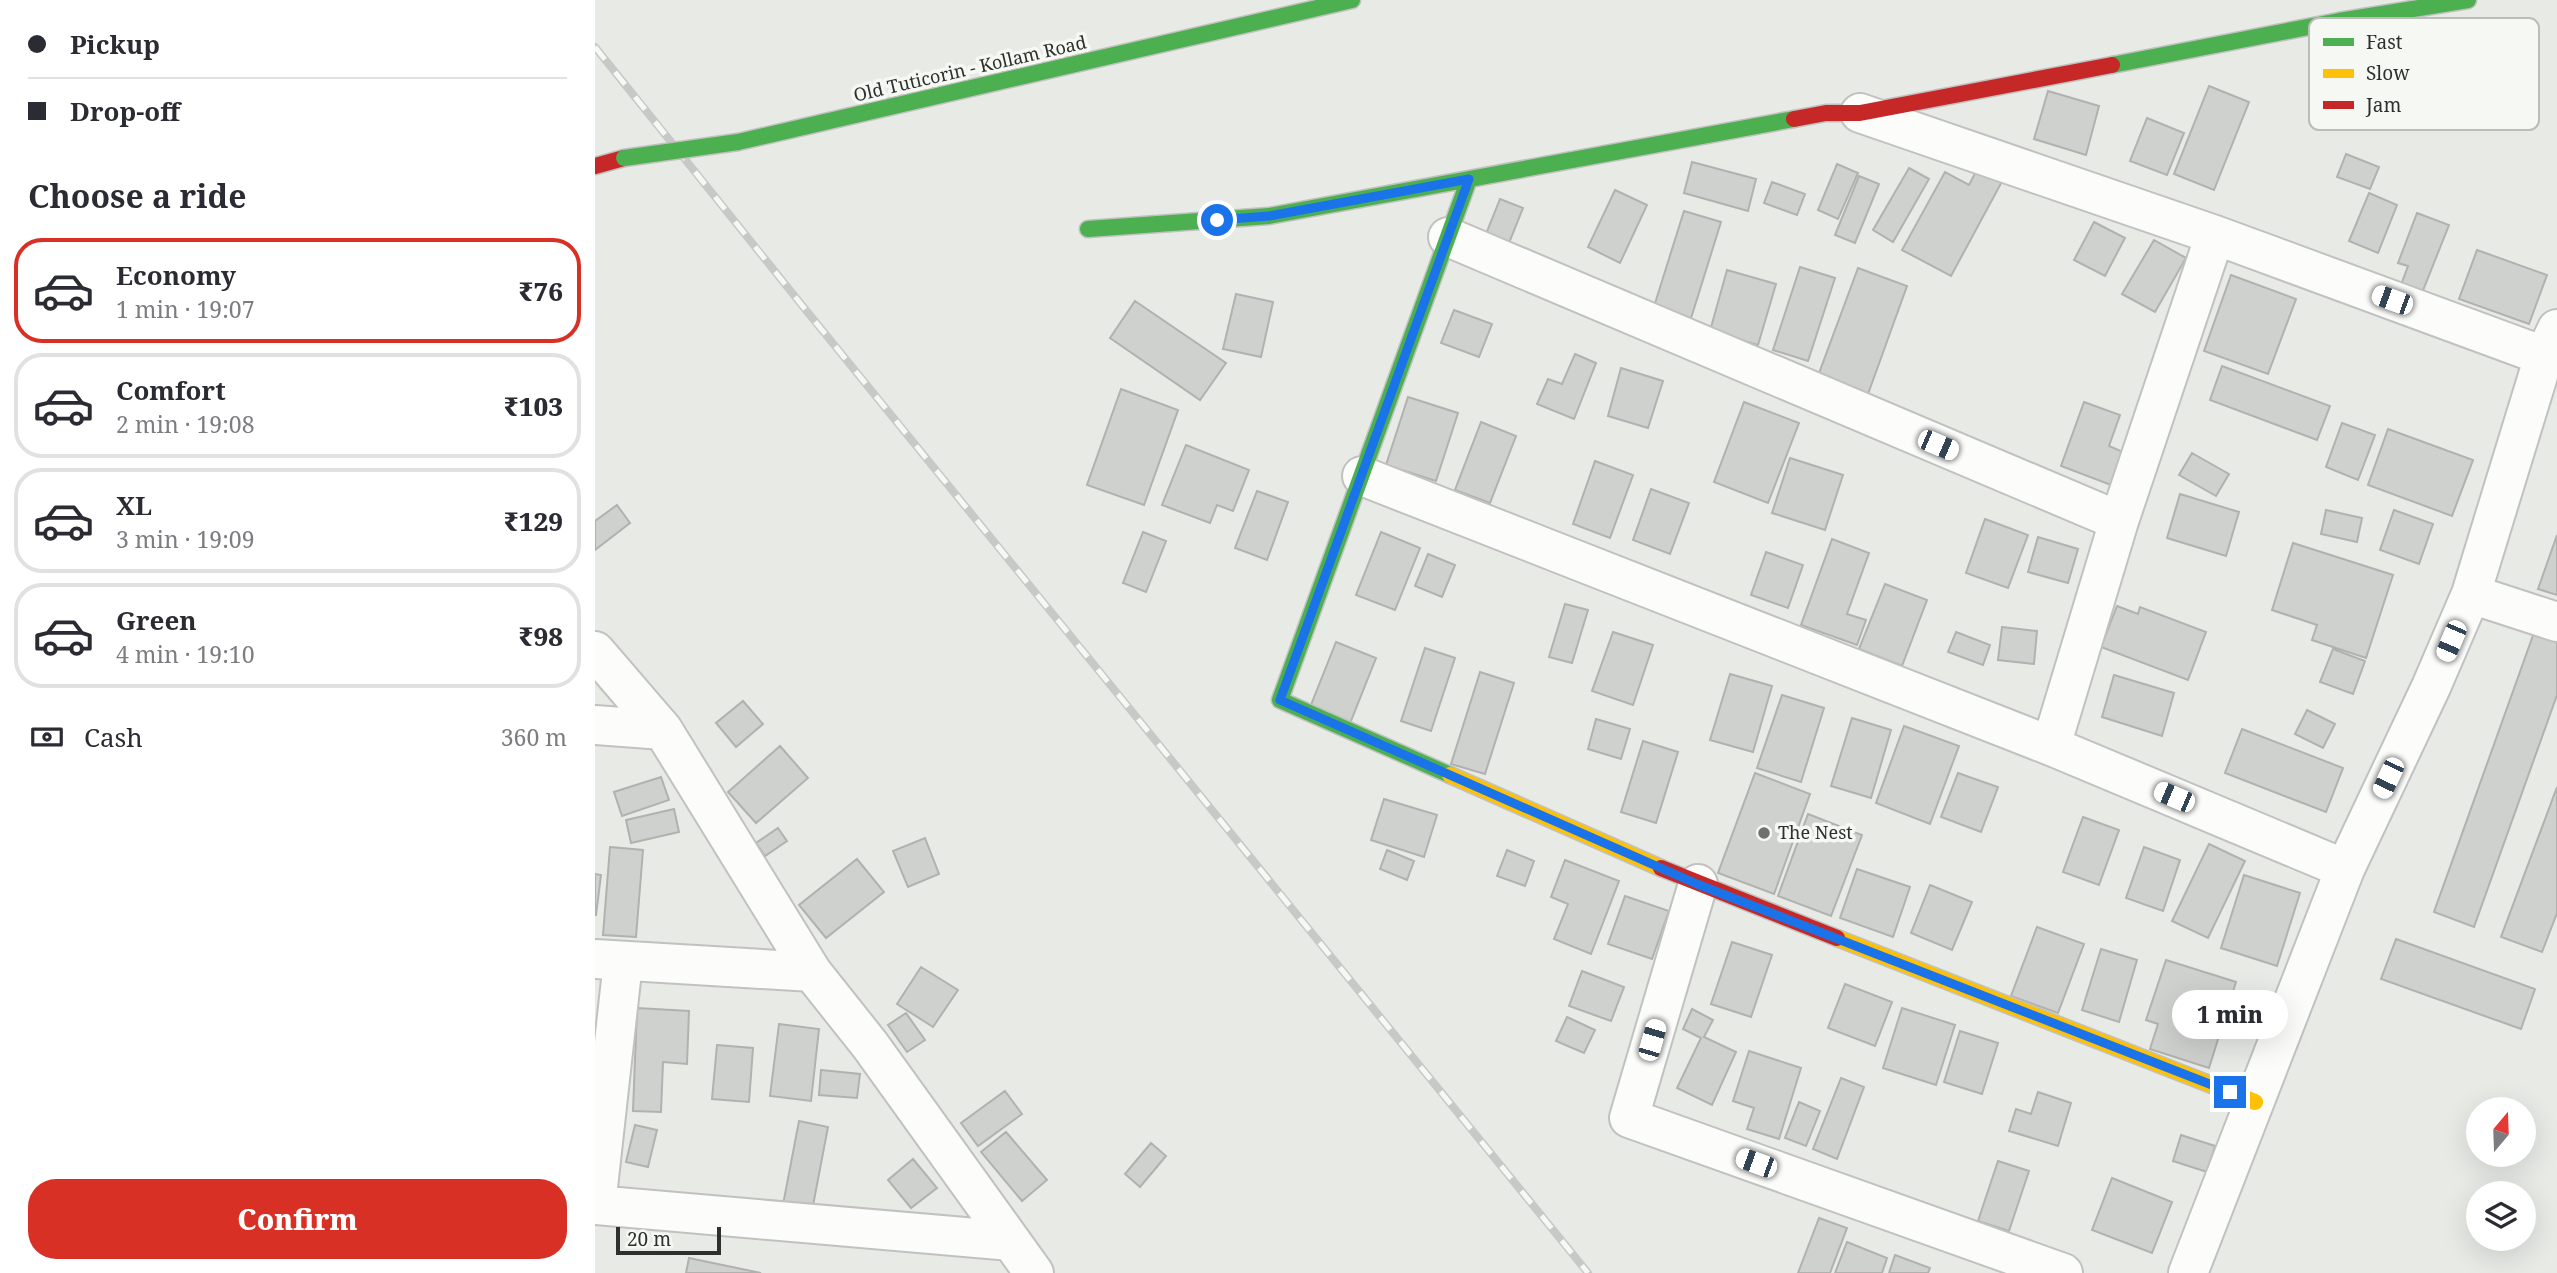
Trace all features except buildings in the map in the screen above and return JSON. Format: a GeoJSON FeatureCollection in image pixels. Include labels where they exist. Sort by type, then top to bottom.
{"type":"FeatureCollection","features":[{"type":"Feature","properties":{"kind":"street","name":"Old Tuticorin - Kollam Road"},"geometry":{"type":"LineString","coordinates":[[595,166],[624,158],[738,142],[1352,0]]}},
{"type":"Feature","properties":{"kind":"street"},"geometry":{"type":"LineString","coordinates":[[2357,18],[2468,0]]}},
{"type":"Feature","properties":{"kind":"street"},"geometry":{"type":"LineString","coordinates":[[1088,229],[1269,216],[1826,113],[1860,113],[2309,27]]}},
{"type":"Feature","properties":{"kind":"street"},"geometry":{"type":"LineString","coordinates":[[1860,113],[2215,235],[2551,343],[2471,594],[2345,869],[2188,1273]]}},
{"type":"Feature","properties":{"kind":"street"},"geometry":{"type":"LineString","coordinates":[[1469,179],[1280,700],[1697,884],[2255,1102]]}},
{"type":"Feature","properties":{"kind":"street"},"geometry":{"type":"LineString","coordinates":[[2051,746],[2119,521],[2215,235]]}},
{"type":"Feature","properties":{"kind":"street"},"geometry":{"type":"LineString","coordinates":[[1448,237],[2119,521]]}},
{"type":"Feature","properties":{"kind":"street"},"geometry":{"type":"LineString","coordinates":[[1362,476],[2051,746],[2345,869]]}},
{"type":"Feature","properties":{"kind":"street"},"geometry":{"type":"LineString","coordinates":[[2471,594],[2557,621]]}},
{"type":"Feature","properties":{"kind":"street"},"geometry":{"type":"LineString","coordinates":[[595,651],[663,730],[813,972],[870,1045],[1034,1273]]}},
{"type":"Feature","properties":{"kind":"street"},"geometry":{"type":"LineString","coordinates":[[595,725],[663,730]]}},
{"type":"Feature","properties":{"kind":"street"},"geometry":{"type":"LineString","coordinates":[[1697,884],[1629,1118],[2063,1273]]}},
{"type":"Feature","properties":{"kind":"street"},"geometry":{"type":"LineString","coordinates":[[813,972],[609,960],[596,1205],[1011,1241]]}},
{"type":"Feature","properties":{"kind":"railway"},"geometry":{"type":"LineString","coordinates":[[595,47],[1588,1273]]}},
{"type":"Feature","properties":{"kind":"traffic: fast"},"geometry":{"type":"LineString","coordinates":[[738,142],[1352,0]]}},
{"type":"Feature","properties":{"kind":"traffic: fast"},"geometry":{"type":"LineString","coordinates":[[2357,18],[2468,0]]}},
{"type":"Feature","properties":{"kind":"traffic: fast"},"geometry":{"type":"LineString","coordinates":[[2112,65],[2309,27]]}},
{"type":"Feature","properties":{"kind":"traffic: fast"},"geometry":{"type":"LineString","coordinates":[[1088,229],[1269,216],[1794,119]]}},
{"type":"Feature","properties":{"kind":"traffic: fast"},"geometry":{"type":"LineString","coordinates":[[624,158],[738,142]]}},
{"type":"Feature","properties":{"kind":"traffic: fast"},"geometry":{"type":"LineString","coordinates":[[1450,775],[1280,700],[1469,179]]}},
{"type":"Feature","properties":{"kind":"traffic: slow"},"geometry":{"type":"LineString","coordinates":[[1450,775],[1661,868]]}},
{"type":"Feature","properties":{"kind":"traffic: slow"},"geometry":{"type":"LineString","coordinates":[[1837,938],[2255,1102]]}},
{"type":"Feature","properties":{"kind":"traffic: jam"},"geometry":{"type":"LineString","coordinates":[[1794,119],[1826,113],[1860,113],[2112,65]]}},
{"type":"Feature","properties":{"kind":"traffic: jam"},"geometry":{"type":"LineString","coordinates":[[595,166],[624,158]]}},
{"type":"Feature","properties":{"kind":"traffic: jam"},"geometry":{"type":"LineString","coordinates":[[1661,868],[1837,938]]}},
{"type":"Feature","properties":{"kind":"place","name":"The Nest"},"geometry":{"type":"Point","coordinates":[1764,833]}},
{"type":"Feature","properties":{"kind":"route"},"geometry":{"type":"LineString","coordinates":[[1217,220],[1269,216],[1469,179],[1280,700],[1697,884],[2230,1092]]}}]}
